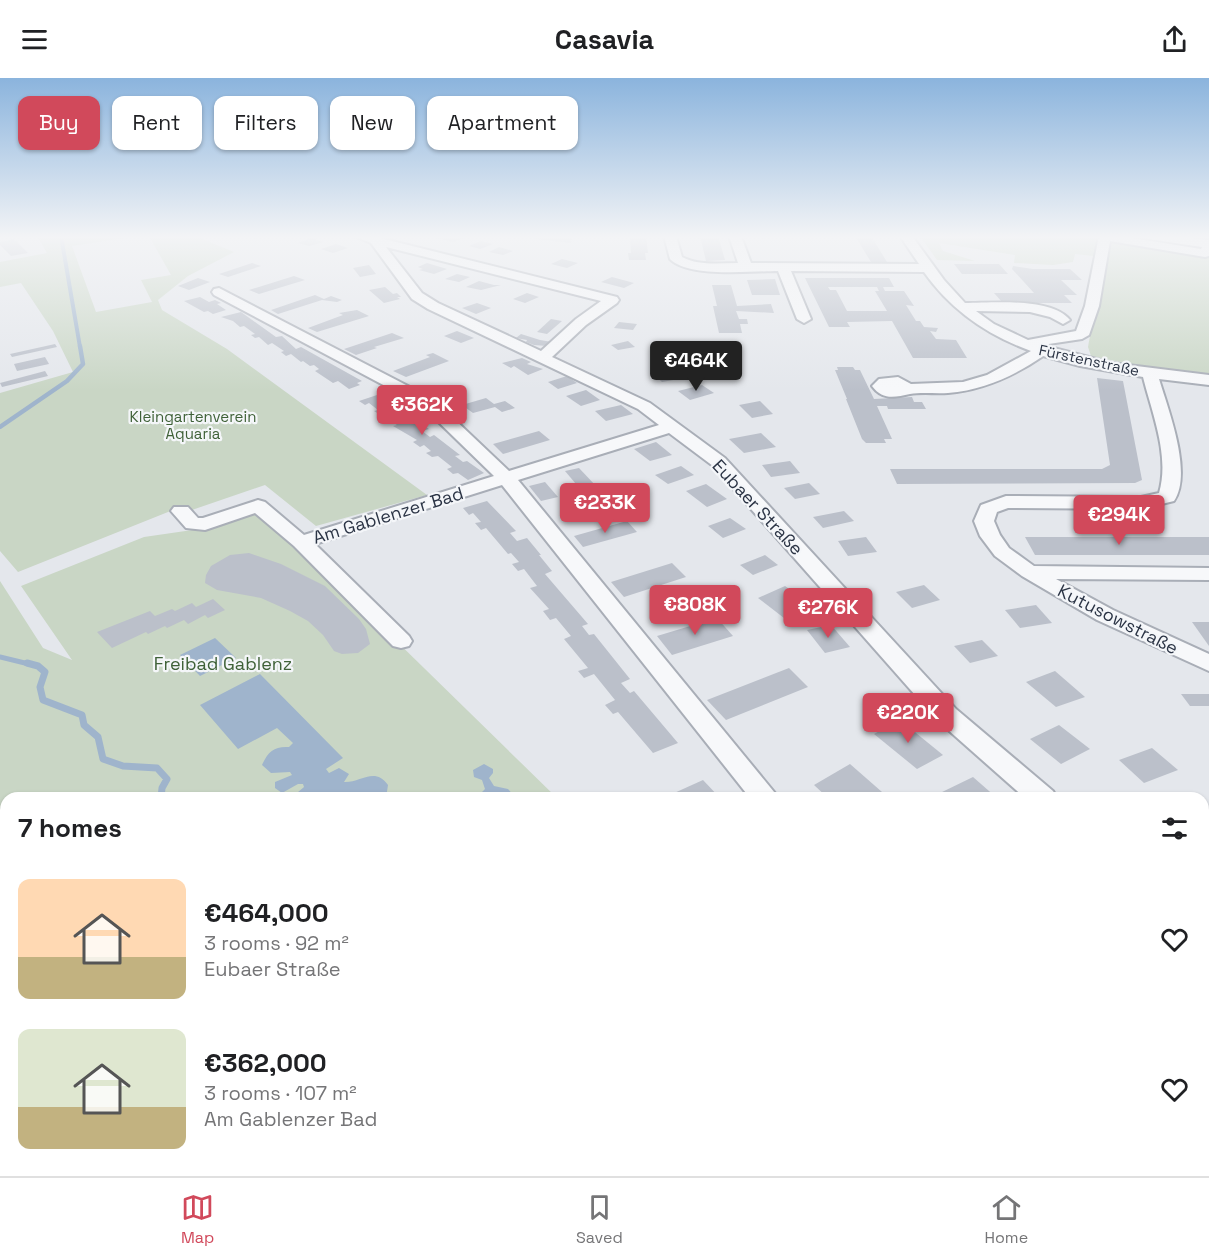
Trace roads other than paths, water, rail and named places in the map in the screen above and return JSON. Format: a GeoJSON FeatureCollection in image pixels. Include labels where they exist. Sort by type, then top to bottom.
{"type":"FeatureCollection","features":[{"type":"Feature","properties":{"kind":"street","name":"Eubaer Straße"},"geometry":{"type":"LineString","coordinates":[[409,287],[417,296],[433,306],[644,406],[719,462],[947,715],[1036,792]]}},
{"type":"Feature","properties":{"kind":"street","name":"Eubaer Straße"},"geometry":{"type":"LineString","coordinates":[[543,357],[581,322],[612,300],[562,287]]}},
{"type":"Feature","properties":{"kind":"street"},"geometry":{"type":"LineString","coordinates":[[791,287],[804,319]]}},
{"type":"Feature","properties":{"kind":"street","name":"Fürstenstraße"},"geometry":{"type":"LineString","coordinates":[[945,287],[967,311],[1005,335],[1034,348],[1082,361],[1150,373],[1209,380]]}},
{"type":"Feature","properties":{"kind":"street"},"geometry":{"type":"LineString","coordinates":[[907,389],[964,388],[997,379],[1034,348],[1050,339],[1082,335],[1096,287]]}},
{"type":"Feature","properties":{"kind":"street"},"geometry":{"type":"LineString","coordinates":[[219,292],[427,402],[507,479],[760,792]]}},
{"type":"Feature","properties":{"kind":"street"},"geometry":{"type":"LineString","coordinates":[[967,311],[1064,321],[1057,328],[1048,331],[1005,335]]}},
{"type":"Feature","properties":{"kind":"street","name":"Kutusowstraße"},"geometry":{"type":"LineString","coordinates":[[1150,373],[1172,475],[1167,496],[1141,503],[1006,502],[988,509],[984,521],[990,536],[1002,552],[1029,572],[1105,615],[1209,663]]}},
{"type":"Feature","properties":{"kind":"street","name":"Am Gablenzer Bad"},"geometry":{"type":"LineString","coordinates":[[401,641],[301,542],[673,426]]}},
{"type":"Feature","properties":{"kind":"street"},"geometry":{"type":"LineString","coordinates":[[181,511],[193,524],[205,524],[258,506],[301,542]]}},
{"type":"Feature","properties":{"kind":"street","name":"Kutusowstraße"},"geometry":{"type":"LineString","coordinates":[[1029,572],[1209,574]]}},
{"type":"Feature","properties":{"kind":"water"},"geometry":{"type":"Polygon","coordinates":[[[215,638],[236,658],[200,676],[180,655],[215,638]]]}},
{"type":"Feature","properties":{"kind":"water"},"geometry":{"type":"Polygon","coordinates":[[[260,674],[343,758],[326,769],[329,773],[339,768],[349,774],[344,782],[378,777],[388,785],[387,792],[298,792],[304,787],[303,784],[298,784],[281,792],[275,788],[275,782],[292,775],[290,772],[271,773],[262,765],[272,750],[289,747],[293,743],[277,728],[238,749],[200,705],[260,674]]]}},
{"type":"Feature","properties":{"kind":"water"},"geometry":{"type":"Polygon","coordinates":[[[484,764],[493,769],[489,778],[494,786],[508,789],[511,792],[482,792],[485,789],[482,780],[474,777],[473,770],[484,764]]]}},
{"type":"Feature","properties":{"kind":"waterway"},"geometry":{"type":"LineString","coordinates":[[70,287],[80,347]]}},
{"type":"Feature","properties":{"kind":"waterway"},"geometry":{"type":"LineString","coordinates":[[0,427],[67,381],[83,364],[80,346]]}},
{"type":"Feature","properties":{"kind":"waterway"},"geometry":{"type":"LineString","coordinates":[[0,657],[33,665]]}},
{"type":"Feature","properties":{"kind":"waterway"},"geometry":{"type":"LineString","coordinates":[[27,663],[38,666],[45,672],[40,687],[43,700],[82,715],[84,725],[98,737],[103,759],[123,766],[157,768],[167,779],[162,792]]}},
{"type":"Feature","properties":{"kind":"park label","name":"Kleingartenverein Aquaria"},"geometry":{"type":"Point","coordinates":[193,424]}},
{"type":"Feature","properties":{"kind":"park label","name":"Freibad Gablenz"},"geometry":{"type":"Point","coordinates":[223,663]}}]}
